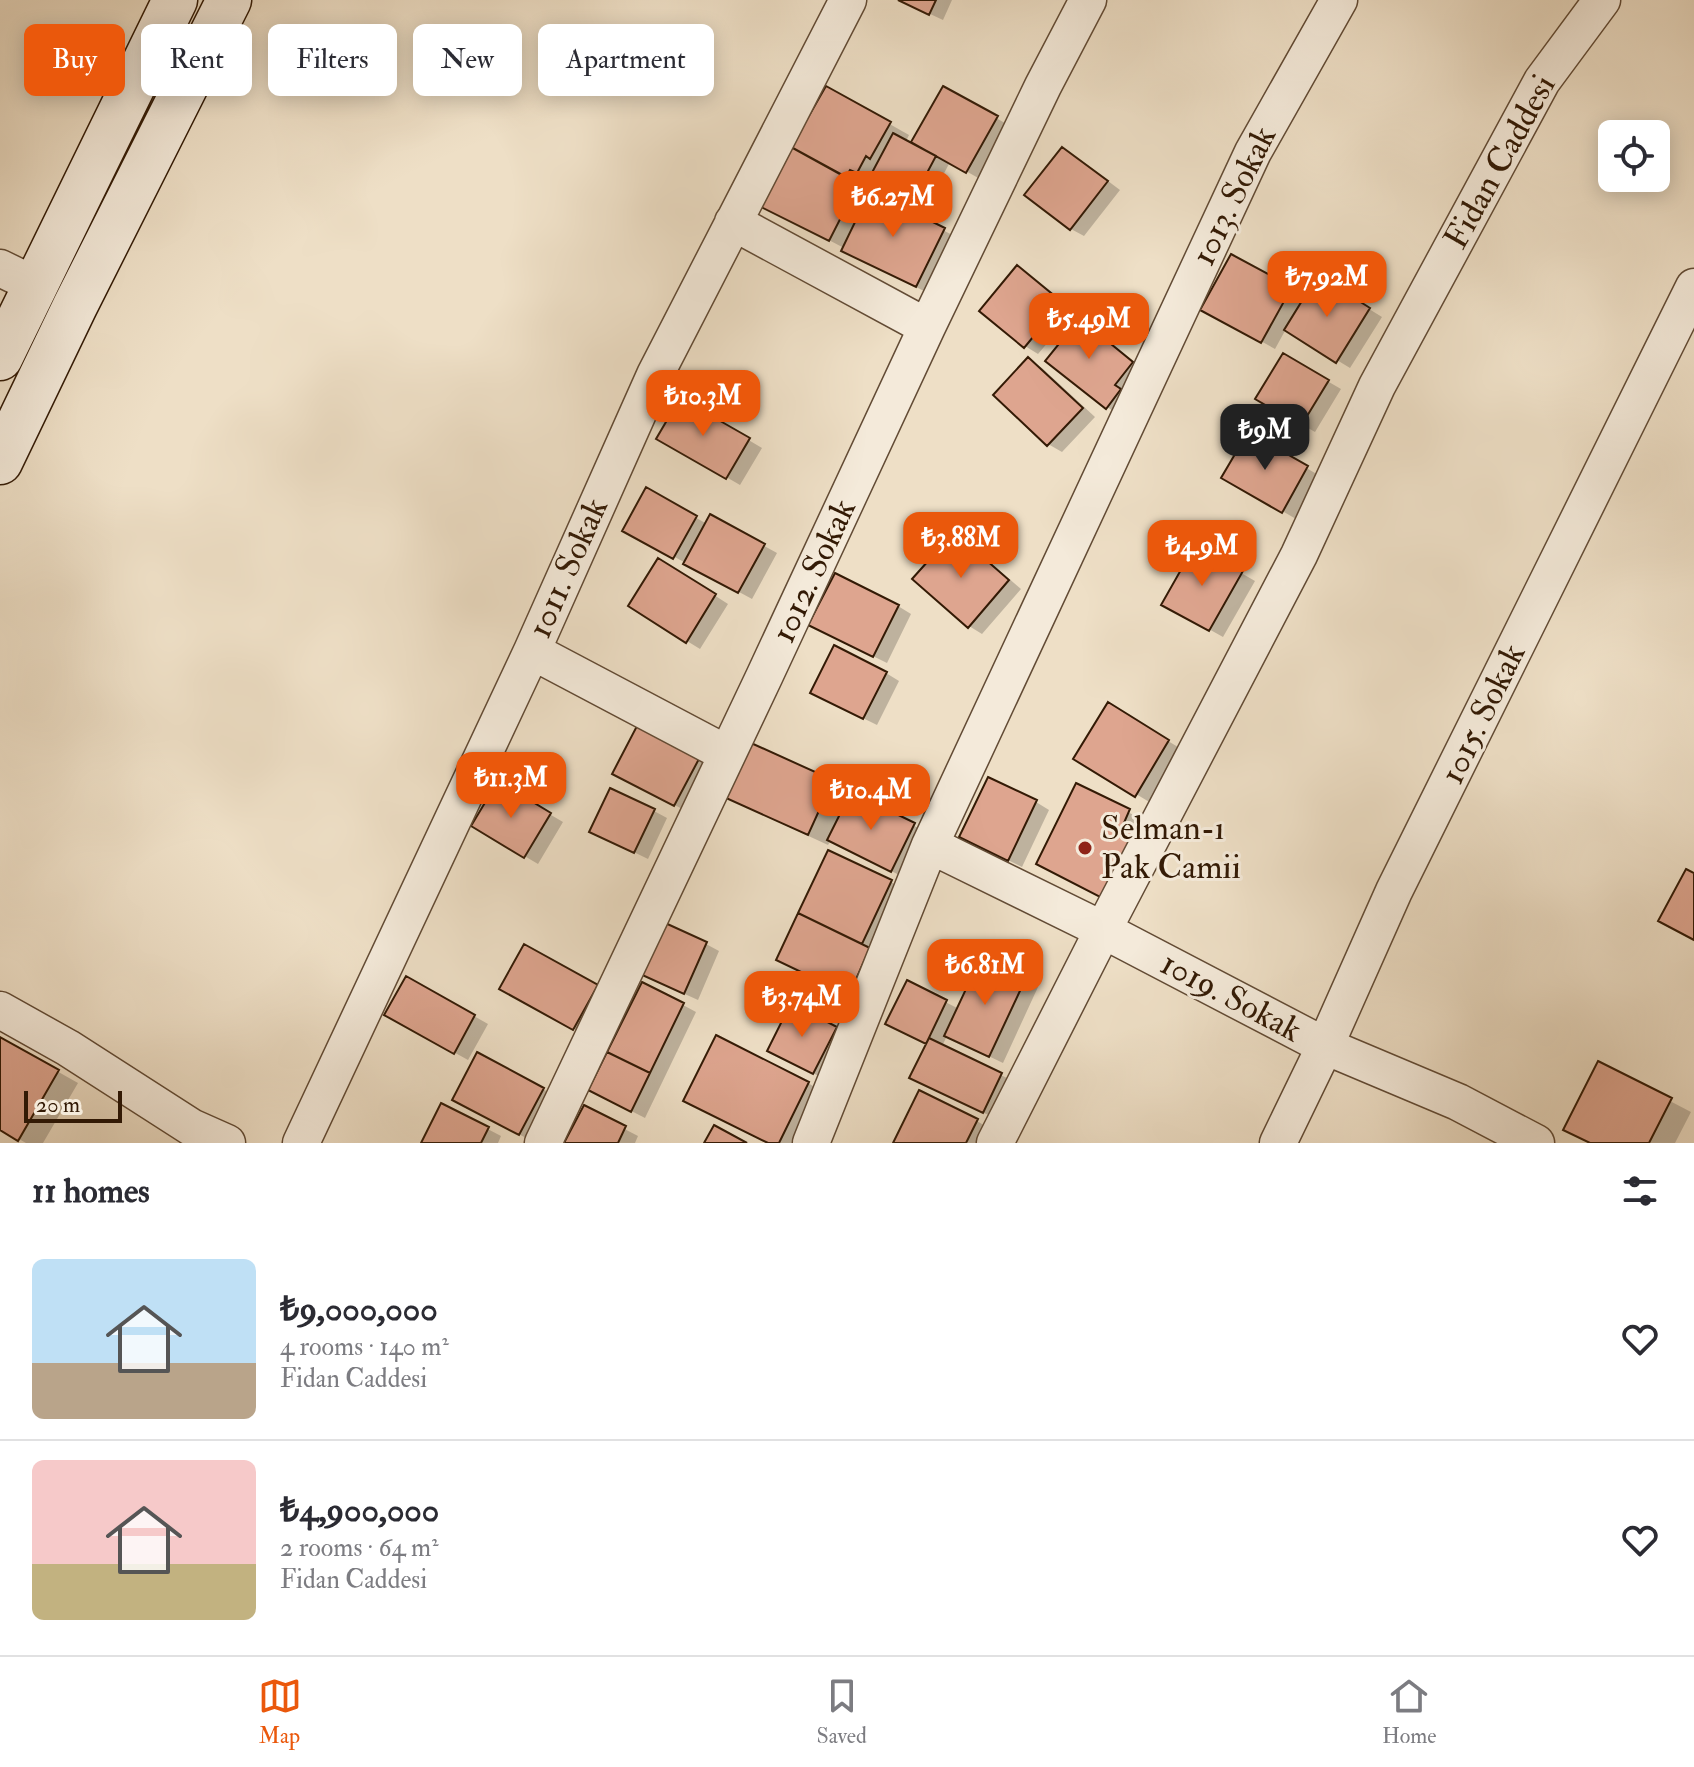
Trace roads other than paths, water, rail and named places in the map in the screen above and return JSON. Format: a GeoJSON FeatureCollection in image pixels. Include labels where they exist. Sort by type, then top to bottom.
{"type":"FeatureCollection","features":[{"type":"Feature","properties":{"kind":"street"},"geometry":{"type":"LineString","coordinates":[[0,462],[229,0]]}},
{"type":"Feature","properties":{"kind":"street","name":"1011. Sokak"},"geometry":{"type":"LineString","coordinates":[[301,1143],[532,651],[655,375],[848,0]]}},
{"type":"Feature","properties":{"kind":"street","name":"1012. Sokak"},"geometry":{"type":"LineString","coordinates":[[543,1143],[927,327],[1088,0]]}},
{"type":"Feature","properties":{"kind":"street","name":"1013. Sokak"},"geometry":{"type":"LineString","coordinates":[[811,1143],[930,845],[1253,152],[1339,0]]}},
{"type":"Feature","properties":{"kind":"street","name":"Fidan Caddesi"},"geometry":{"type":"LineString","coordinates":[[995,1143],[1299,555],[1384,372],[1542,81],[1602,0]]}},
{"type":"Feature","properties":{"kind":"street"},"geometry":{"type":"LineString","coordinates":[[0,358],[18,276],[169,2]]}},
{"type":"Feature","properties":{"kind":"street"},"geometry":{"type":"LineString","coordinates":[[733,222],[927,327]]}},
{"type":"Feature","properties":{"kind":"street","name":"1015. Sokak"},"geometry":{"type":"LineString","coordinates":[[1278,1143],[1394,891],[1694,287]]}},
{"type":"Feature","properties":{"kind":"street"},"geometry":{"type":"LineString","coordinates":[[532,651],[727,754]]}},
{"type":"Feature","properties":{"kind":"street","name":"1019. Sokak"},"geometry":{"type":"LineString","coordinates":[[930,845],[1103,930],[1325,1046],[1458,1102],[1536,1143]]}},
{"type":"Feature","properties":{"kind":"street"},"geometry":{"type":"LineString","coordinates":[[0,1010],[68,1048],[187,1135],[227,1143]]}},
{"type":"Feature","properties":{"kind":"place","name":"Selman-ı Pak Camii"},"geometry":{"type":"Point","coordinates":[1085,848]}}]}
